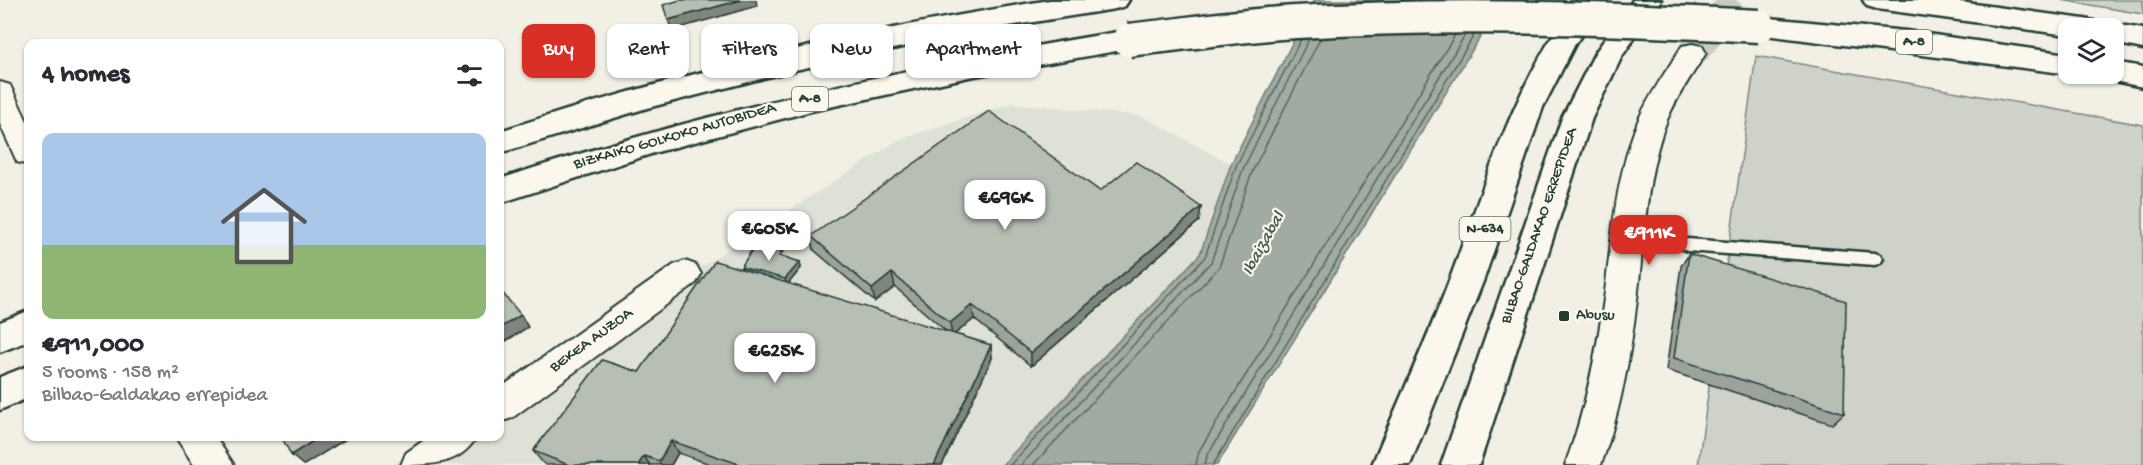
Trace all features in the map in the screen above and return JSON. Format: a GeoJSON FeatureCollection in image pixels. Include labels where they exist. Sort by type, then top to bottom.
{"type":"FeatureCollection","features":[{"type":"Feature","properties":{"kind":"highway"},"geometry":{"type":"LineString","coordinates":[[504,141],[689,85],[823,52],[987,19],[1115,0]]}},
{"type":"Feature","properties":{"kind":"highway","name":"N-634"},"geometry":{"type":"LineString","coordinates":[[1391,465],[1467,279],[1528,107],[1562,41],[1592,0]]}},
{"type":"Feature","properties":{"kind":"highway","name":"BILBAO-GALDAKAO ERREPIDEA"},"geometry":{"type":"LineString","coordinates":[[1460,465],[1577,118],[1609,53],[1647,0]]}},
{"type":"Feature","properties":{"kind":"highway","name":"A-8"},"geometry":{"type":"LineString","coordinates":[[1877,0],[2058,24]]}},
{"type":"Feature","properties":{"kind":"highway","name":"BIZKAIKO GOLKOKO AUTOBIDEA"},"geometry":{"type":"LineString","coordinates":[[504,190],[699,128],[822,96],[999,60],[1129,40],[1294,22],[1402,17],[1618,18],[1759,26],[1906,41],[2058,63]]}},
{"type":"Feature","properties":{"kind":"highway"},"geometry":{"type":"LineString","coordinates":[[2124,35],[2143,39]]}},
{"type":"Feature","properties":{"kind":"highway"},"geometry":{"type":"LineString","coordinates":[[2124,74],[2143,77]]}},
{"type":"Feature","properties":{"kind":"highway"},"geometry":{"type":"LineString","coordinates":[[0,337],[24,328]]}},
{"type":"Feature","properties":{"kind":"highway"},"geometry":{"type":"LineString","coordinates":[[0,394],[24,384]]}},
{"type":"Feature","properties":{"kind":"street"},"geometry":{"type":"LineString","coordinates":[[1583,465],[1597,431],[1611,365],[1633,199],[1641,164],[1653,120],[1692,53]]}},
{"type":"Feature","properties":{"kind":"street"},"geometry":{"type":"LineString","coordinates":[[0,92],[24,145]]}},
{"type":"Feature","properties":{"kind":"street","name":"BEKEA AUZOA"},"geometry":{"type":"LineString","coordinates":[[504,404],[685,274]]}},
{"type":"Feature","properties":{"kind":"street"},"geometry":{"type":"LineString","coordinates":[[197,441],[216,465]]}},
{"type":"Feature","properties":{"kind":"street"},"geometry":{"type":"LineString","coordinates":[[419,465],[452,441]]}},
{"type":"Feature","properties":{"kind":"lane"},"geometry":{"type":"LineString","coordinates":[[1687,245],[1875,259]]}},
{"type":"Feature","properties":{"kind":"shaded area"},"geometry":{"type":"Polygon","coordinates":[[[2061,0],[2143,0],[2143,14],[2061,0]]]}},
{"type":"Feature","properties":{"kind":"shaded area"},"geometry":{"type":"Polygon","coordinates":[[[1756,56],[2143,125],[2143,465],[1698,465],[1756,56]]]}},
{"type":"Feature","properties":{"kind":"shaded area"},"geometry":{"type":"Polygon","coordinates":[[[1012,103],[1142,116],[1231,164],[1200,254],[1002,465],[393,465],[431,441],[504,441],[504,393],[900,139],[1012,103]]]}},
{"type":"Feature","properties":{"kind":"water","name":"Ibaizabal"},"geometry":{"type":"Polygon","coordinates":[[[1314,0],[1503,0],[1217,465],[1002,465],[1200,254],[1231,164],[1314,0]]]}},
{"type":"Feature","properties":{"kind":"building"},"geometry":{"type":"Polygon","coordinates":[[[680,0],[741,0],[668,20],[663,5],[680,0]]]}},
{"type":"Feature","properties":{"kind":"building"},"geometry":{"type":"Polygon","coordinates":[[[989,111],[1100,191],[1136,162],[1201,207],[1031,353],[972,305],[950,323],[892,273],[872,289],[811,236],[989,111]]]}},
{"type":"Feature","properties":{"kind":"building"},"geometry":{"type":"Polygon","coordinates":[[[755,245],[783,252],[779,256],[800,262],[785,279],[741,267],[755,245]]]}},
{"type":"Feature","properties":{"kind":"building"},"geometry":{"type":"Polygon","coordinates":[[[1689,254],[1846,301],[1844,413],[1674,358],[1689,254]]]}},
{"type":"Feature","properties":{"kind":"building"},"geometry":{"type":"Polygon","coordinates":[[[715,261],[991,345],[934,465],[742,465],[671,441],[659,461],[644,456],[638,465],[569,465],[533,451],[602,360],[639,372],[715,261]]]}},
{"type":"Feature","properties":{"kind":"building"},"geometry":{"type":"Polygon","coordinates":[[[504,295],[521,315],[504,326],[504,295]]]}},
{"type":"Feature","properties":{"kind":"building"},"geometry":{"type":"Polygon","coordinates":[[[284,441],[313,441],[291,455],[284,441]]]}},
{"type":"Feature","properties":{"kind":"tunnel"},"geometry":{"type":"LineString","coordinates":[[1692,53],[1736,0]]}},
{"type":"Feature","properties":{"kind":"place","name":"Abusu"},"geometry":{"type":"Point","coordinates":[1564,316]}}]}
